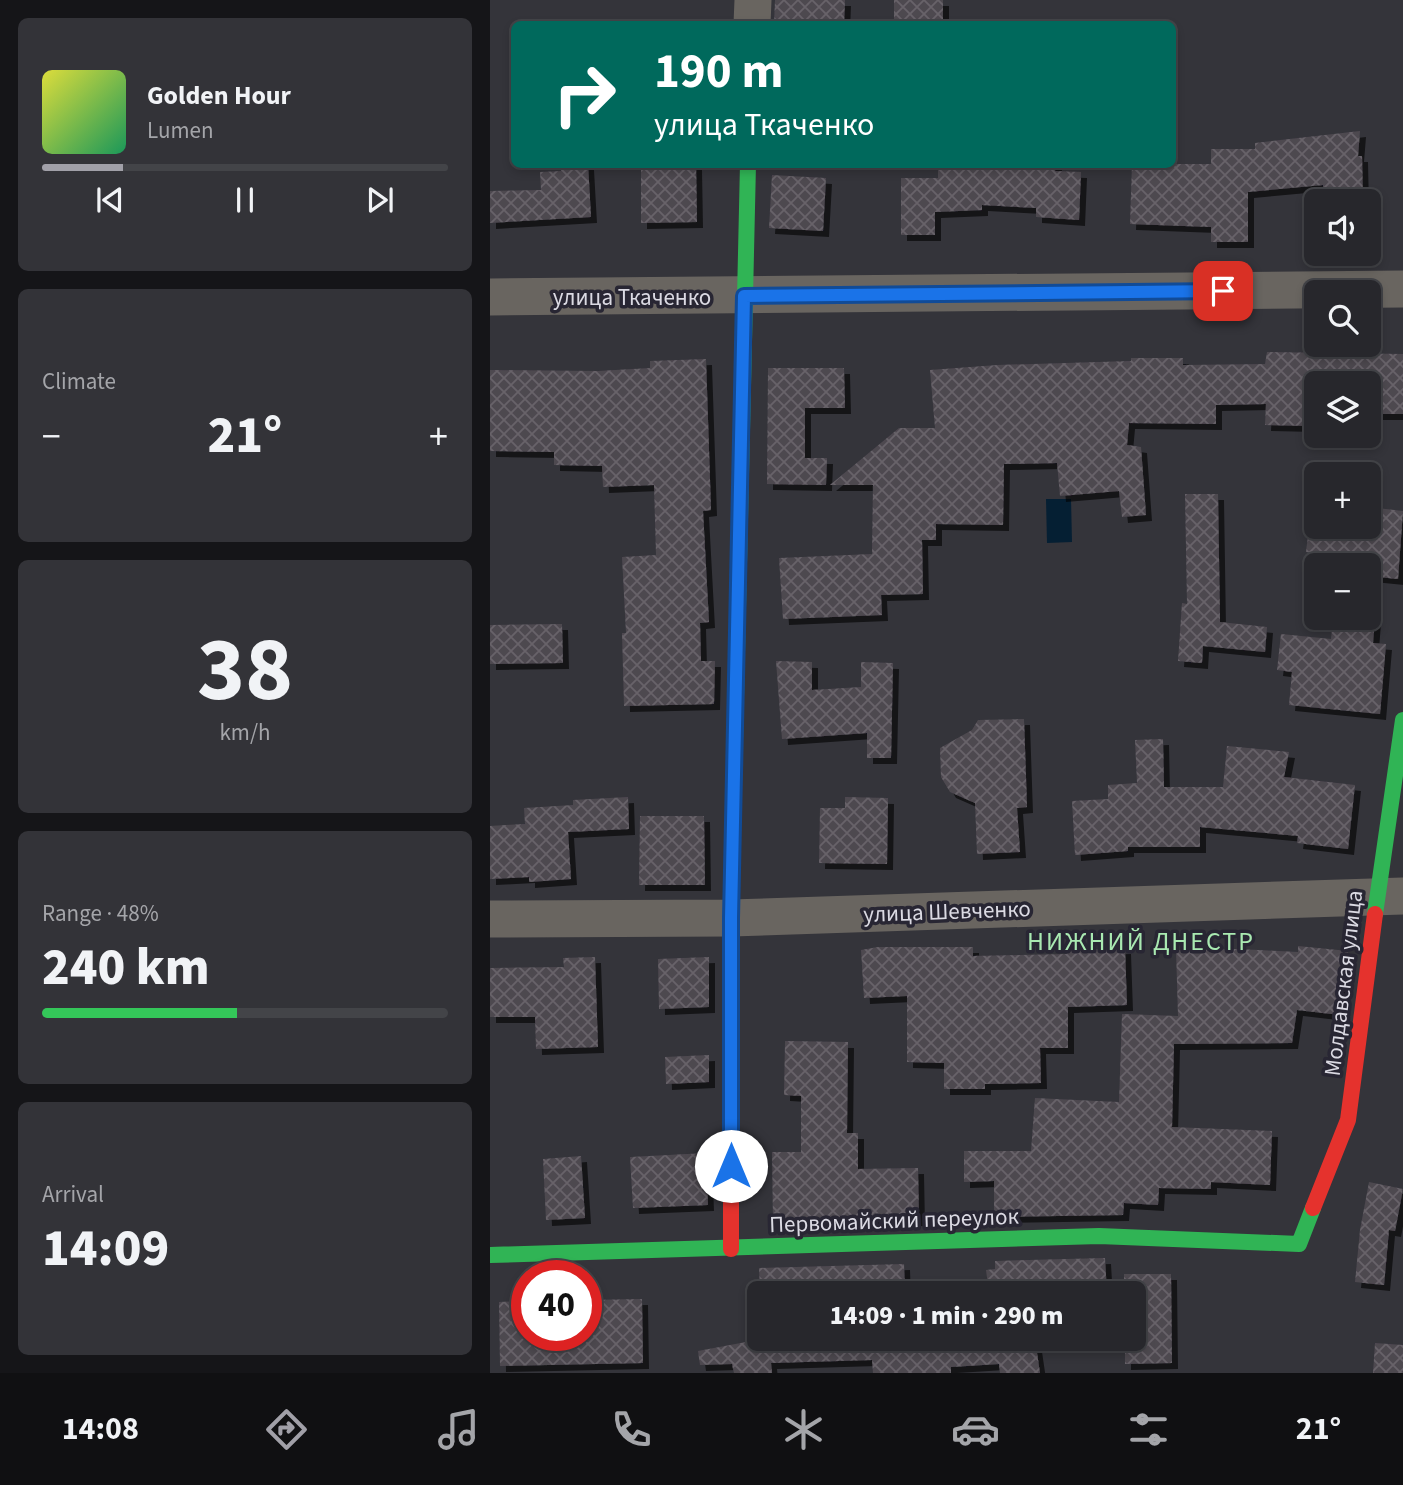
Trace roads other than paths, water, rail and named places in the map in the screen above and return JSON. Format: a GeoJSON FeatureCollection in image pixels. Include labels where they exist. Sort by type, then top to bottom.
{"type":"FeatureCollection","features":[{"type":"Feature","properties":{"kind":"street"},"geometry":{"type":"LineString","coordinates":[[752,21],[753,0]]}},
{"type":"Feature","properties":{"kind":"street"},"geometry":{"type":"LineString","coordinates":[[731,1249],[731,918],[748,168]]}},
{"type":"Feature","properties":{"kind":"street","name":"улица Ткаченко"},"geometry":{"type":"LineString","coordinates":[[490,298],[1403,289]]}},
{"type":"Feature","properties":{"kind":"street","name":"Молдавская улица"},"geometry":{"type":"LineString","coordinates":[[1299,1244],[1348,1120],[1390,896],[1403,720]]}},
{"type":"Feature","properties":{"kind":"street","name":"улица Шевченко"},"geometry":{"type":"LineString","coordinates":[[490,919],[731,918],[1390,896]]}},
{"type":"Feature","properties":{"kind":"street","name":"Первомайский переулок"},"geometry":{"type":"LineString","coordinates":[[490,1255],[1099,1236],[1299,1244]]}},
{"type":"Feature","properties":{"kind":"water"},"geometry":{"type":"Polygon","coordinates":[[[1046,499],[1071,499],[1072,542],[1047,543],[1046,499]]]}},
{"type":"Feature","properties":{"kind":"district","name":"НИЖНИЙ ДНЕСТР"},"geometry":{"type":"Point","coordinates":[1141,941]}}]}
